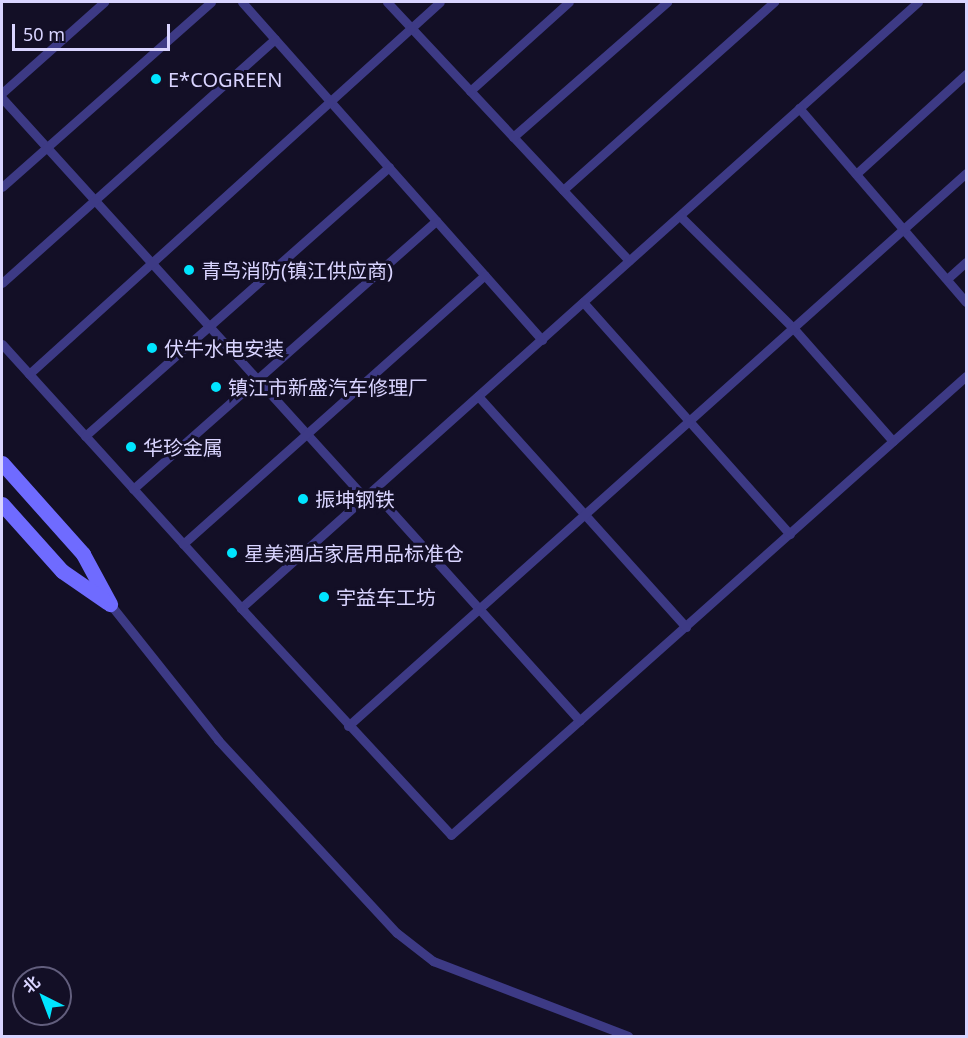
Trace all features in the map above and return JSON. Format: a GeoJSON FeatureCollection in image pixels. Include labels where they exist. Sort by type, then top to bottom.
{"type":"FeatureCollection","features":[{"type":"Feature","properties":{"kind":"street"},"geometry":{"type":"LineString","coordinates":[[2,463],[83,554],[110,604]]}},
{"type":"Feature","properties":{"kind":"street"},"geometry":{"type":"LineString","coordinates":[[2,504],[62,571],[110,604]]}},
{"type":"Feature","properties":{"kind":"lane"},"geometry":{"type":"LineString","coordinates":[[2,93],[104,2]]}},
{"type":"Feature","properties":{"kind":"lane"},"geometry":{"type":"LineString","coordinates":[[2,187],[212,2]]}},
{"type":"Feature","properties":{"kind":"lane"},"geometry":{"type":"LineString","coordinates":[[242,2],[542,340]]}},
{"type":"Feature","properties":{"kind":"lane"},"geometry":{"type":"LineString","coordinates":[[387,2],[629,261]]}},
{"type":"Feature","properties":{"kind":"lane"},"geometry":{"type":"LineString","coordinates":[[29,374],[440,2]]}},
{"type":"Feature","properties":{"kind":"lane"},"geometry":{"type":"LineString","coordinates":[[470,91],[569,2]]}},
{"type":"Feature","properties":{"kind":"lane"},"geometry":{"type":"LineString","coordinates":[[513,137],[667,2]]}},
{"type":"Feature","properties":{"kind":"lane"},"geometry":{"type":"LineString","coordinates":[[562,190],[774,2]]}},
{"type":"Feature","properties":{"kind":"lane"},"geometry":{"type":"LineString","coordinates":[[252,620],[241,608],[918,2]]}},
{"type":"Feature","properties":{"kind":"lane"},"geometry":{"type":"LineString","coordinates":[[2,283],[275,39]]}},
{"type":"Feature","properties":{"kind":"lane"},"geometry":{"type":"LineString","coordinates":[[856,174],[966,74]]}},
{"type":"Feature","properties":{"kind":"lane"},"geometry":{"type":"LineString","coordinates":[[2,98],[365,498]]}},
{"type":"Feature","properties":{"kind":"lane"},"geometry":{"type":"LineString","coordinates":[[799,108],[904,234],[966,302]]}},
{"type":"Feature","properties":{"kind":"lane"},"geometry":{"type":"LineString","coordinates":[[85,436],[389,167]]}},
{"type":"Feature","properties":{"kind":"lane"},"geometry":{"type":"LineString","coordinates":[[348,726],[687,419],[795,330],[904,234],[966,173]]}},
{"type":"Feature","properties":{"kind":"lane"},"geometry":{"type":"LineString","coordinates":[[680,216],[795,330],[893,441]]}},
{"type":"Feature","properties":{"kind":"lane"},"geometry":{"type":"LineString","coordinates":[[133,489],[436,221]]}},
{"type":"Feature","properties":{"kind":"lane"},"geometry":{"type":"LineString","coordinates":[[947,279],[966,262]]}},
{"type":"Feature","properties":{"kind":"lane"},"geometry":{"type":"LineString","coordinates":[[183,544],[484,275]]}},
{"type":"Feature","properties":{"kind":"lane"},"geometry":{"type":"LineString","coordinates":[[583,302],[790,534]]}},
{"type":"Feature","properties":{"kind":"lane"},"geometry":{"type":"LineString","coordinates":[[2,344],[348,726],[451,835],[966,376]]}},
{"type":"Feature","properties":{"kind":"lane"},"geometry":{"type":"LineString","coordinates":[[478,396],[686,627]]}},
{"type":"Feature","properties":{"kind":"lane"},"geometry":{"type":"LineString","coordinates":[[373,491],[580,721]]}},
{"type":"Feature","properties":{"kind":"lane"},"geometry":{"type":"LineString","coordinates":[[110,604],[218,740],[397,933],[433,960],[628,1036]]}},
{"type":"Feature","properties":{"kind":"place","name":"E*COGREEN"},"geometry":{"type":"Point","coordinates":[156,79]}},
{"type":"Feature","properties":{"kind":"place","name":"青鸟消防(镇江供应商)"},"geometry":{"type":"Point","coordinates":[189,270]}},
{"type":"Feature","properties":{"kind":"place","name":"伏牛水电安装"},"geometry":{"type":"Point","coordinates":[152,348]}},
{"type":"Feature","properties":{"kind":"place","name":"镇江市新盛汽车修理厂"},"geometry":{"type":"Point","coordinates":[216,387]}},
{"type":"Feature","properties":{"kind":"place","name":"华珍金属"},"geometry":{"type":"Point","coordinates":[131,447]}},
{"type":"Feature","properties":{"kind":"place","name":"振坤钢铁"},"geometry":{"type":"Point","coordinates":[303,499]}},
{"type":"Feature","properties":{"kind":"place","name":"星美酒店家居用品标准仓"},"geometry":{"type":"Point","coordinates":[232,553]}},
{"type":"Feature","properties":{"kind":"place","name":"宇益车工坊"},"geometry":{"type":"Point","coordinates":[324,597]}}]}
